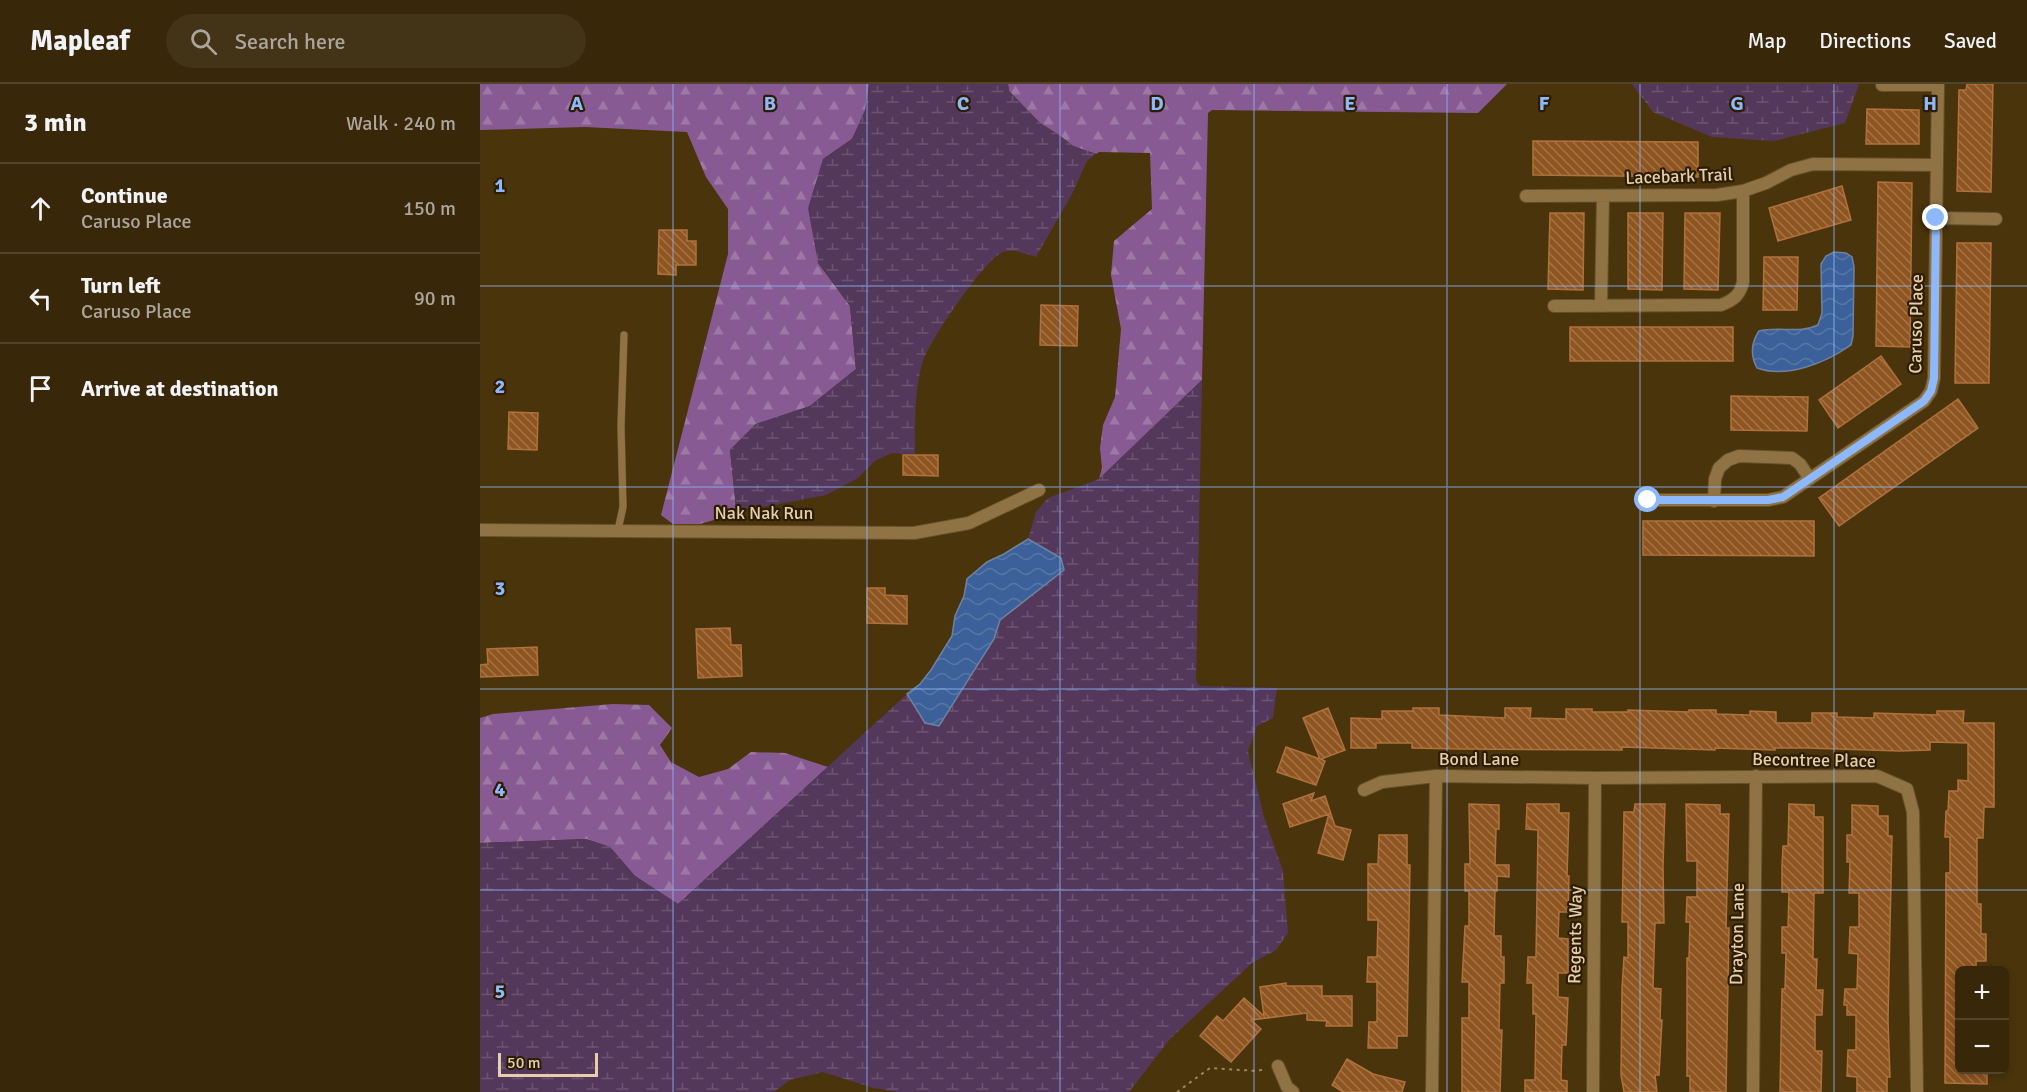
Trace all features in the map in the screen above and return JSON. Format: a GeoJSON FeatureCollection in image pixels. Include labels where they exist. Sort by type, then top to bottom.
{"type":"FeatureCollection","features":[{"type":"Feature","properties":{"kind":"street"},"geometry":{"type":"LineString","coordinates":[[1882,85],[1938,85]]}},
{"type":"Feature","properties":{"kind":"street","name":"Caruso Place"},"geometry":{"type":"LineString","coordinates":[[1648,500],[1768,500],[1783,497],[1924,401],[1931,391],[1934,378],[1938,85]]}},
{"type":"Feature","properties":{"kind":"street","name":"Lacebark Trail"},"geometry":{"type":"LineString","coordinates":[[1526,196],[1717,195],[1743,191],[1766,183],[1791,170],[1813,165],[1937,165]]}},
{"type":"Feature","properties":{"kind":"street"},"geometry":{"type":"LineString","coordinates":[[1554,306],[1720,305],[1731,301],[1740,293],[1743,282],[1743,191]]}},
{"type":"Feature","properties":{"kind":"street"},"geometry":{"type":"LineString","coordinates":[[1601,306],[1603,196]]}},
{"type":"Feature","properties":{"kind":"street"},"geometry":{"type":"LineString","coordinates":[[1936,218],[1996,219]]}},
{"type":"Feature","properties":{"kind":"street"},"geometry":{"type":"LineString","coordinates":[[1714,501],[1714,479],[1719,468],[1728,460],[1739,456],[1792,458],[1800,464],[1810,478]]}},
{"type":"Feature","properties":{"kind":"street","name":"Nak Nak Run"},"geometry":{"type":"LineString","coordinates":[[480,530],[914,533],[969,523],[1039,490]]}},
{"type":"Feature","properties":{"kind":"street"},"geometry":{"type":"LineString","coordinates":[[1432,1092],[1436,776]]}},
{"type":"Feature","properties":{"kind":"street","name":"Bond Lane"},"geometry":{"type":"LineString","coordinates":[[1364,790],[1382,782],[1436,776],[1595,778]]}},
{"type":"Feature","properties":{"kind":"street","name":"Drayton Lane"},"geometry":{"type":"LineString","coordinates":[[1753,1092],[1756,776]]}},
{"type":"Feature","properties":{"kind":"street","name":"Becontree Place"},"geometry":{"type":"LineString","coordinates":[[1595,778],[1877,776],[1907,789],[1913,812],[1917,1092]]}},
{"type":"Feature","properties":{"kind":"street","name":"Regents Way"},"geometry":{"type":"LineString","coordinates":[[1593,1092],[1595,778]]}},
{"type":"Feature","properties":{"kind":"street"},"geometry":{"type":"LineString","coordinates":[[1278,1066],[1287,1087],[1293,1092]]}},
{"type":"Feature","properties":{"kind":"lane"},"geometry":{"type":"LineString","coordinates":[[618,530],[623,507],[621,426],[624,334]]}},
{"type":"Feature","properties":{"kind":"path"},"geometry":{"type":"LineString","coordinates":[[1177,1092],[1210,1068],[1257,1071],[1278,1066]]}},
{"type":"Feature","properties":{"kind":"green space"},"geometry":{"type":"Polygon","coordinates":[[[480,84],[869,84],[866,110],[852,139],[823,159],[818,263],[850,306],[856,369],[810,406],[756,424],[730,450],[736,508],[721,518],[700,524],[673,524],[661,515],[728,254],[728,209],[706,177],[687,132],[585,127],[480,130],[480,84]]]}},
{"type":"Feature","properties":{"kind":"green space"},"geometry":{"type":"Polygon","coordinates":[[[869,84],[1008,84],[1009,91],[1040,123],[1073,146],[1096,154],[1087,161],[1072,194],[1036,257],[1005,251],[992,260],[969,287],[934,340],[922,364],[918,386],[915,455],[892,453],[875,461],[858,478],[826,495],[758,508],[736,508],[730,450],[756,424],[810,406],[856,369],[850,306],[818,263],[808,208],[823,159],[852,139],[865,110],[869,84]]]}},
{"type":"Feature","properties":{"kind":"green space"},"geometry":{"type":"Polygon","coordinates":[[[1008,84],[1507,84],[1478,113],[1212,110],[1208,113],[1202,380],[1099,479],[1102,468],[1100,448],[1103,425],[1115,397],[1121,329],[1111,275],[1114,241],[1152,209],[1150,153],[1099,152],[1096,154],[1073,146],[1040,123],[1009,91],[1008,84]]]}},
{"type":"Feature","properties":{"kind":"green space"},"geometry":{"type":"Polygon","coordinates":[[[1632,84],[1859,84],[1845,123],[1774,141],[1712,137],[1653,112],[1632,84]]]}},
{"type":"Feature","properties":{"kind":"green space"},"geometry":{"type":"Polygon","coordinates":[[[1202,380],[1196,680],[1198,685],[1202,686],[1277,688],[1273,718],[1257,726],[1248,751],[1264,817],[1283,871],[1288,933],[1276,950],[1252,963],[1170,1039],[1129,1092],[897,1092],[873,1088],[823,1072],[790,1080],[774,1092],[480,1092],[480,843],[586,839],[610,847],[635,876],[678,904],[907,694],[925,723],[968,681],[994,639],[1000,620],[1064,570],[1061,558],[1028,539],[1036,512],[1048,498],[1099,479],[1202,380]]]}},
{"type":"Feature","properties":{"kind":"green space"},"geometry":{"type":"Polygon","coordinates":[[[613,704],[649,705],[672,728],[660,745],[671,762],[699,777],[728,769],[751,752],[785,753],[828,767],[678,904],[635,876],[610,847],[586,839],[480,843],[480,718],[493,714],[613,704]]]}},
{"type":"Feature","properties":{"kind":"water"},"geometry":{"type":"Polygon","coordinates":[[[1834,252],[1846,253],[1852,257],[1854,267],[1851,345],[1819,363],[1794,370],[1769,371],[1757,368],[1752,349],[1759,331],[1796,330],[1818,325],[1822,313],[1821,264],[1826,256],[1834,252]]]}},
{"type":"Feature","properties":{"kind":"water"},"geometry":{"type":"Polygon","coordinates":[[[1028,539],[1061,558],[1064,570],[1000,620],[994,639],[939,726],[925,723],[907,694],[920,684],[931,670],[952,636],[955,616],[964,596],[967,579],[987,562],[1028,539]]]}},
{"type":"Feature","properties":{"kind":"building"},"geometry":{"type":"Polygon","coordinates":[[[1967,84],[1993,84],[1991,192],[1957,191],[1959,90],[1966,90],[1967,84]]]}},
{"type":"Feature","properties":{"kind":"building"},"geometry":{"type":"Polygon","coordinates":[[[1867,109],[1919,110],[1919,144],[1866,144],[1867,109]]]}},
{"type":"Feature","properties":{"kind":"building"},"geometry":{"type":"Polygon","coordinates":[[[1533,141],[1698,142],[1698,177],[1533,175],[1533,141]]]}},
{"type":"Feature","properties":{"kind":"building"},"geometry":{"type":"Polygon","coordinates":[[[1878,182],[1912,183],[1910,347],[1876,346],[1878,182]]]}},
{"type":"Feature","properties":{"kind":"building"},"geometry":{"type":"Polygon","coordinates":[[[1842,186],[1851,220],[1778,241],[1769,208],[1842,186]]]}},
{"type":"Feature","properties":{"kind":"building"},"geometry":{"type":"Polygon","coordinates":[[[1550,213],[1584,213],[1583,290],[1548,289],[1550,213]]]}},
{"type":"Feature","properties":{"kind":"building"},"geometry":{"type":"Polygon","coordinates":[[[1628,213],[1663,213],[1662,290],[1628,289],[1628,213]]]}},
{"type":"Feature","properties":{"kind":"building"},"geometry":{"type":"Polygon","coordinates":[[[1685,213],[1720,213],[1718,290],[1684,289],[1685,213]]]}},
{"type":"Feature","properties":{"kind":"building"},"geometry":{"type":"Polygon","coordinates":[[[659,230],[687,230],[687,241],[696,241],[696,265],[676,265],[676,275],[658,274],[659,230]]]}},
{"type":"Feature","properties":{"kind":"building"},"geometry":{"type":"Polygon","coordinates":[[[1957,243],[1991,243],[1989,383],[1955,383],[1957,243]]]}},
{"type":"Feature","properties":{"kind":"building"},"geometry":{"type":"Polygon","coordinates":[[[1764,257],[1798,257],[1797,310],[1763,310],[1764,257]]]}},
{"type":"Feature","properties":{"kind":"building"},"geometry":{"type":"Polygon","coordinates":[[[1041,305],[1078,306],[1077,346],[1040,345],[1041,305]]]}},
{"type":"Feature","properties":{"kind":"building"},"geometry":{"type":"Polygon","coordinates":[[[1570,327],[1733,327],[1733,361],[1570,361],[1570,327]]]}},
{"type":"Feature","properties":{"kind":"building"},"geometry":{"type":"Polygon","coordinates":[[[1881,356],[1901,384],[1838,428],[1819,400],[1881,356]]]}},
{"type":"Feature","properties":{"kind":"building"},"geometry":{"type":"Polygon","coordinates":[[[1731,396],[1808,397],[1807,431],[1731,430],[1731,396]]]}},
{"type":"Feature","properties":{"kind":"building"},"geometry":{"type":"Polygon","coordinates":[[[1958,399],[1978,428],[1839,526],[1819,498],[1958,399]]]}},
{"type":"Feature","properties":{"kind":"building"},"geometry":{"type":"Polygon","coordinates":[[[509,412],[538,413],[537,450],[508,449],[509,412]]]}},
{"type":"Feature","properties":{"kind":"building"},"geometry":{"type":"Polygon","coordinates":[[[903,455],[938,455],[938,476],[903,475],[903,455]]]}},
{"type":"Feature","properties":{"kind":"building"},"geometry":{"type":"Polygon","coordinates":[[[1643,521],[1814,521],[1814,556],[1643,555],[1643,521]]]}},
{"type":"Feature","properties":{"kind":"building"},"geometry":{"type":"Polygon","coordinates":[[[867,588],[885,588],[885,595],[907,596],[907,624],[867,623],[867,588]]]}},
{"type":"Feature","properties":{"kind":"building"},"geometry":{"type":"Polygon","coordinates":[[[730,628],[731,645],[741,645],[742,676],[698,678],[696,629],[730,628]]]}},
{"type":"Feature","properties":{"kind":"building"},"geometry":{"type":"Polygon","coordinates":[[[537,647],[538,675],[480,677],[480,665],[488,664],[487,649],[537,647]]]}},
{"type":"Feature","properties":{"kind":"building"},"geometry":{"type":"Polygon","coordinates":[[[1328,708],[1345,750],[1321,759],[1325,761],[1316,785],[1277,772],[1286,747],[1320,759],[1303,718],[1328,708]]]}},
{"type":"Feature","properties":{"kind":"building"},"geometry":{"type":"Polygon","coordinates":[[[1413,708],[1439,708],[1439,715],[1505,718],[1505,708],[1531,708],[1530,718],[1566,719],[1566,709],[1592,709],[1592,712],[1716,710],[1716,714],[1750,715],[1750,711],[1776,712],[1776,723],[1812,723],[1812,713],[1837,713],[1837,717],[1874,718],[1874,713],[1937,715],[1937,711],[1964,711],[1963,723],[1994,723],[1994,807],[1984,807],[1983,838],[1977,838],[1977,904],[1981,904],[1981,934],[1986,934],[1986,961],[1976,961],[1976,966],[1955,966],[1955,1074],[1987,1074],[1987,1084],[1945,1083],[1946,873],[1950,873],[1950,837],[1945,837],[1946,811],[1948,811],[1949,791],[1958,791],[1958,780],[1968,781],[1968,743],[1930,742],[1930,750],[1900,751],[1622,747],[1622,750],[1460,749],[1412,748],[1412,743],[1376,743],[1376,748],[1351,748],[1351,718],[1382,719],[1382,711],[1413,711],[1413,708]]]}},
{"type":"Feature","properties":{"kind":"building"},"geometry":{"type":"Polygon","coordinates":[[[1314,793],[1311,801],[1325,796],[1335,826],[1351,830],[1343,860],[1318,853],[1329,814],[1290,827],[1283,804],[1314,793]]]}},
{"type":"Feature","properties":{"kind":"building"},"geometry":{"type":"Polygon","coordinates":[[[1469,804],[1499,805],[1495,865],[1509,865],[1509,877],[1497,876],[1497,891],[1495,891],[1494,936],[1501,936],[1501,957],[1504,957],[1504,983],[1500,983],[1499,1030],[1502,1030],[1500,1092],[1462,1092],[1462,1018],[1469,1018],[1469,982],[1462,982],[1465,926],[1469,926],[1469,891],[1465,891],[1465,864],[1470,864],[1469,804]]]}},
{"type":"Feature","properties":{"kind":"building"},"geometry":{"type":"Polygon","coordinates":[[[1527,804],[1559,804],[1559,813],[1569,813],[1568,912],[1559,912],[1558,938],[1568,939],[1568,973],[1558,973],[1558,997],[1568,998],[1566,1045],[1562,1045],[1561,1080],[1567,1081],[1567,1092],[1525,1092],[1525,1080],[1535,1080],[1536,1014],[1533,1014],[1533,983],[1527,983],[1528,957],[1536,957],[1538,830],[1526,829],[1527,804]]]}},
{"type":"Feature","properties":{"kind":"building"},"geometry":{"type":"Polygon","coordinates":[[[1635,804],[1665,804],[1664,923],[1655,923],[1653,988],[1661,989],[1659,1075],[1655,1075],[1657,1092],[1624,1092],[1621,1075],[1622,988],[1624,957],[1628,958],[1628,922],[1622,922],[1624,812],[1634,812],[1635,804]]]}},
{"type":"Feature","properties":{"kind":"building"},"geometry":{"type":"Polygon","coordinates":[[[1686,804],[1720,805],[1720,814],[1729,814],[1726,1092],[1690,1092],[1690,1076],[1687,1076],[1687,958],[1689,958],[1690,922],[1686,922],[1687,897],[1697,897],[1697,861],[1687,861],[1686,804]]]}},
{"type":"Feature","properties":{"kind":"building"},"geometry":{"type":"Polygon","coordinates":[[[1789,804],[1814,805],[1814,817],[1823,817],[1823,893],[1814,893],[1813,959],[1817,959],[1816,990],[1823,990],[1822,1015],[1815,1015],[1815,1051],[1822,1051],[1821,1092],[1780,1092],[1782,989],[1785,989],[1786,953],[1782,953],[1782,927],[1788,927],[1789,892],[1782,892],[1782,866],[1783,846],[1788,846],[1789,804]]]}},
{"type":"Feature","properties":{"kind":"building"},"geometry":{"type":"Polygon","coordinates":[[[1852,805],[1878,806],[1878,816],[1888,816],[1888,836],[1892,836],[1888,1020],[1890,1077],[1887,1077],[1887,1092],[1857,1092],[1857,1077],[1847,1076],[1848,1050],[1856,1050],[1856,1015],[1847,1015],[1847,1005],[1844,1005],[1845,989],[1857,989],[1858,954],[1849,953],[1850,927],[1859,927],[1859,893],[1849,893],[1850,862],[1847,862],[1847,835],[1852,835],[1852,805]]]}},
{"type":"Feature","properties":{"kind":"building"},"geometry":{"type":"Polygon","coordinates":[[[1379,835],[1407,835],[1407,865],[1410,865],[1407,1036],[1397,1036],[1397,1048],[1368,1048],[1369,1022],[1377,1022],[1377,982],[1367,982],[1368,957],[1377,957],[1378,920],[1368,920],[1368,864],[1378,864],[1379,835]]]}},
{"type":"Feature","properties":{"kind":"building"},"geometry":{"type":"Polygon","coordinates":[[[1286,983],[1286,986],[1322,986],[1322,996],[1352,996],[1352,1026],[1326,1026],[1327,1021],[1307,1020],[1307,1013],[1251,1020],[1261,1029],[1231,1062],[1200,1036],[1217,1016],[1223,1021],[1244,998],[1264,1016],[1260,987],[1286,983]]]}},
{"type":"Feature","properties":{"kind":"building"},"geometry":{"type":"Polygon","coordinates":[[[1347,1059],[1373,1074],[1405,1082],[1402,1092],[1343,1092],[1332,1085],[1347,1059]]]}},
{"type":"Feature","properties":{"kind":"route"},"geometry":{"type":"LineString","coordinates":[[1648,500],[1768,500],[1783,497],[1924,401],[1931,391],[1934,378],[1936,218]]}}]}
